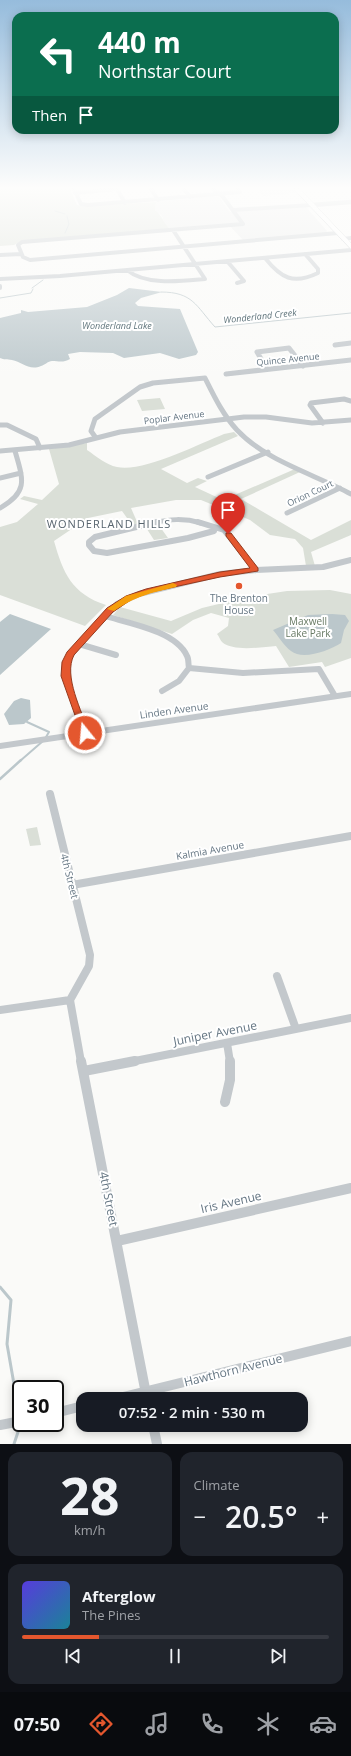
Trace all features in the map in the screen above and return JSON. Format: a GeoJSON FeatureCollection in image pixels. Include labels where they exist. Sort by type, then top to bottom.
{"type":"FeatureCollection","features":[{"type":"Feature","properties":{"kind":"street"},"geometry":{"type":"LineString","coordinates":[[23,256],[26,259],[38,259],[70,256]]}},
{"type":"Feature","properties":{"kind":"street"},"geometry":{"type":"LineString","coordinates":[[127,270],[133,275],[167,282],[205,279],[191,256]]}},
{"type":"Feature","properties":{"kind":"street"},"geometry":{"type":"LineString","coordinates":[[0,279],[29,278],[281,256]]}},
{"type":"Feature","properties":{"kind":"street"},"geometry":{"type":"LineString","coordinates":[[265,258],[278,273],[283,276],[297,278],[315,275],[318,273],[318,269],[307,256]]}},
{"type":"Feature","properties":{"kind":"street"},"geometry":{"type":"LineString","coordinates":[[228,261],[244,281]]}},
{"type":"Feature","properties":{"kind":"street"},"geometry":{"type":"LineString","coordinates":[[237,283],[252,281]]}},
{"type":"Feature","properties":{"kind":"street"},"geometry":{"type":"LineString","coordinates":[[335,345],[351,343]]}},
{"type":"Feature","properties":{"kind":"street"},"geometry":{"type":"LineString","coordinates":[[267,369],[256,353],[257,352],[289,348],[303,366]]}},
{"type":"Feature","properties":{"kind":"street","name":"Quince Avenue"},"geometry":{"type":"LineString","coordinates":[[226,374],[351,360]]}},
{"type":"Feature","properties":{"kind":"street"},"geometry":{"type":"LineString","coordinates":[[96,438],[93,435],[91,427],[95,419],[140,387],[153,383],[205,378],[220,405],[240,432],[268,452],[351,494]]}},
{"type":"Feature","properties":{"kind":"street"},"geometry":{"type":"LineString","coordinates":[[323,423],[310,405],[311,403],[344,399],[351,401]]}},
{"type":"Feature","properties":{"kind":"street","name":"Poplar Avenue"},"geometry":{"type":"LineString","coordinates":[[0,452],[69,445],[152,427],[230,418],[266,416],[302,422],[323,423],[351,420]]}},
{"type":"Feature","properties":{"kind":"street"},"geometry":{"type":"LineString","coordinates":[[0,425],[11,427],[36,439],[40,448]]}},
{"type":"Feature","properties":{"kind":"street"},"geometry":{"type":"LineString","coordinates":[[0,508],[11,502],[20,493],[23,482],[15,451]]}},
{"type":"Feature","properties":{"kind":"street"},"geometry":{"type":"LineString","coordinates":[[208,477],[268,452]]}},
{"type":"Feature","properties":{"kind":"street"},"geometry":{"type":"LineString","coordinates":[[0,478],[21,473]]}},
{"type":"Feature","properties":{"kind":"street","name":"Orion Court"},"geometry":{"type":"LineString","coordinates":[[287,513],[340,488]]}},
{"type":"Feature","properties":{"kind":"street"},"geometry":{"type":"LineString","coordinates":[[214,531],[188,538],[107,553],[94,551],[89,545],[89,542],[95,537],[167,520],[186,519],[224,530],[256,570]]}},
{"type":"Feature","properties":{"kind":"street"},"geometry":{"type":"LineString","coordinates":[[208,525],[214,531],[231,538]]}},
{"type":"Feature","properties":{"kind":"street"},"geometry":{"type":"LineString","coordinates":[[85,733],[64,669],[70,654],[117,604],[138,594],[220,574],[256,570],[323,567],[351,560]]}},
{"type":"Feature","properties":{"kind":"street"},"geometry":{"type":"LineString","coordinates":[[105,616],[160,633],[173,639],[185,649],[188,655],[189,668],[179,681],[162,691]]}},
{"type":"Feature","properties":{"kind":"street"},"geometry":{"type":"LineString","coordinates":[[79,644],[116,655]]}},
{"type":"Feature","properties":{"kind":"street"},"geometry":{"type":"LineString","coordinates":[[189,668],[244,673],[319,669],[334,696]]}},
{"type":"Feature","properties":{"kind":"street","name":"Linden Avenue"},"geometry":{"type":"LineString","coordinates":[[0,746],[351,694]]}},
{"type":"Feature","properties":{"kind":"street","name":"4th Street"},"geometry":{"type":"LineString","coordinates":[[50,794],[90,955],[89,966],[70,1000],[145,1392]]}},
{"type":"Feature","properties":{"kind":"street","name":"Kalmia Avenue"},"geometry":{"type":"LineString","coordinates":[[72,885],[351,836]]}},
{"type":"Feature","properties":{"kind":"street"},"geometry":{"type":"LineString","coordinates":[[277,976],[296,1029]]}},
{"type":"Feature","properties":{"kind":"street"},"geometry":{"type":"LineString","coordinates":[[0,1010],[70,1000]]}},
{"type":"Feature","properties":{"kind":"street","name":"Juniper Avenue"},"geometry":{"type":"LineString","coordinates":[[84,1071],[351,1018]]}},
{"type":"Feature","properties":{"kind":"street"},"geometry":{"type":"LineString","coordinates":[[225,1102],[231,1073],[227,1043]]}},
{"type":"Feature","properties":{"kind":"street","name":"Iris Avenue"},"geometry":{"type":"LineString","coordinates":[[117,1241],[351,1188]]}},
{"type":"Feature","properties":{"kind":"street","name":"Hawthorn Avenue"},"geometry":{"type":"LineString","coordinates":[[161,1392],[351,1341]]}},
{"type":"Feature","properties":{"kind":"street"},"geometry":{"type":"LineString","coordinates":[[64,1411],[76,1408]]}},
{"type":"Feature","properties":{"kind":"street"},"geometry":{"type":"LineString","coordinates":[[0,1426],[12,1423]]}},
{"type":"Feature","properties":{"kind":"street"},"geometry":{"type":"LineString","coordinates":[[155,1432],[158,1444]]}},
{"type":"Feature","properties":{"kind":"green space"},"geometry":{"type":"Polygon","coordinates":[[[160,398],[165,409],[142,411],[137,400],[160,398]]]}},
{"type":"Feature","properties":{"kind":"green space"},"geometry":{"type":"Polygon","coordinates":[[[234,432],[238,436],[161,469],[187,483],[198,478],[207,481],[195,487],[223,500],[295,469],[300,472],[241,499],[311,540],[351,520],[351,535],[311,552],[315,566],[306,566],[303,548],[295,539],[270,535],[250,520],[201,500],[176,500],[131,508],[138,524],[132,525],[122,511],[88,518],[54,541],[61,563],[71,581],[85,595],[106,605],[85,626],[0,595],[0,527],[17,522],[38,504],[20,499],[24,496],[42,500],[59,484],[49,449],[87,443],[87,450],[105,462],[113,466],[128,468],[155,462],[224,434],[234,432]]]}},
{"type":"Feature","properties":{"kind":"green space"},"geometry":{"type":"Polygon","coordinates":[[[158,524],[168,538],[154,540],[145,526],[158,524]]]}},
{"type":"Feature","properties":{"kind":"green space","name":"Maxwell Lake Park"},"geometry":{"type":"Polygon","coordinates":[[[330,590],[351,594],[351,658],[325,667],[322,662],[289,667],[276,646],[240,648],[227,645],[222,642],[217,634],[228,626],[229,618],[211,613],[193,620],[172,634],[113,615],[120,607],[171,621],[202,608],[248,597],[287,591],[330,590]]]}},
{"type":"Feature","properties":{"kind":"green space"},"geometry":{"type":"Polygon","coordinates":[[[37,827],[41,845],[30,846],[26,829],[37,827]]]}},
{"type":"Feature","properties":{"kind":"water","name":"Wonderland Lake"},"geometry":{"type":"Polygon","coordinates":[[[129,288],[162,292],[141,298],[135,303],[138,306],[180,309],[198,352],[196,355],[179,359],[160,353],[124,358],[113,353],[80,352],[68,354],[70,359],[65,361],[51,361],[37,367],[29,367],[16,361],[0,358],[0,318],[21,313],[21,310],[28,312],[87,307],[117,295],[129,288]]]}},
{"type":"Feature","properties":{"kind":"water"},"geometry":{"type":"Polygon","coordinates":[[[10,614],[51,629],[0,675],[0,622],[10,614]]]}},
{"type":"Feature","properties":{"kind":"water"},"geometry":{"type":"Polygon","coordinates":[[[308,615],[345,615],[349,621],[344,630],[341,643],[324,651],[309,655],[296,654],[286,647],[273,630],[308,615]]]}},
{"type":"Feature","properties":{"kind":"water"},"geometry":{"type":"Polygon","coordinates":[[[21,698],[30,700],[31,718],[24,724],[9,725],[4,714],[14,701],[21,698]]]}},
{"type":"Feature","properties":{"kind":"waterway"},"geometry":{"type":"LineString","coordinates":[[32,288],[43,280]]}},
{"type":"Feature","properties":{"kind":"waterway"},"geometry":{"type":"LineString","coordinates":[[0,298],[31,293],[33,289]]}},
{"type":"Feature","properties":{"kind":"waterway","name":"Wonderland Creek"},"geometry":{"type":"LineString","coordinates":[[161,292],[172,293],[187,298],[198,307],[215,327],[351,313]]}},
{"type":"Feature","properties":{"kind":"waterway"},"geometry":{"type":"LineString","coordinates":[[27,722],[49,732],[46,737]]}},
{"type":"Feature","properties":{"kind":"waterway"},"geometry":{"type":"LineString","coordinates":[[20,761],[43,741]]}},
{"type":"Feature","properties":{"kind":"waterway"},"geometry":{"type":"LineString","coordinates":[[0,779],[21,760]]}},
{"type":"Feature","properties":{"kind":"waterway"},"geometry":{"type":"LineString","coordinates":[[0,1287],[11,1300],[7,1344],[13,1380]]}},
{"type":"Feature","properties":{"kind":"waterway"},"geometry":{"type":"LineString","coordinates":[[14,1444],[18,1432]]}},
{"type":"Feature","properties":{"kind":"slow traffic"},"geometry":{"type":"LineString","coordinates":[[111,609],[117,604],[138,594],[173,585]]}},
{"type":"Feature","properties":{"kind":"place","name":"The Brenton House"},"geometry":{"type":"Point","coordinates":[239,586]}},
{"type":"Feature","properties":{"kind":"district","name":"WONDERLAND HILLS"},"geometry":{"type":"Point","coordinates":[109,523]}},
{"type":"Feature","properties":{"kind":"route"},"geometry":{"type":"LineString","coordinates":[[85,733],[73,694],[65,676],[64,669],[70,654],[110,610],[117,604],[129,598],[149,590],[220,574],[256,570],[228,534]]}}]}
